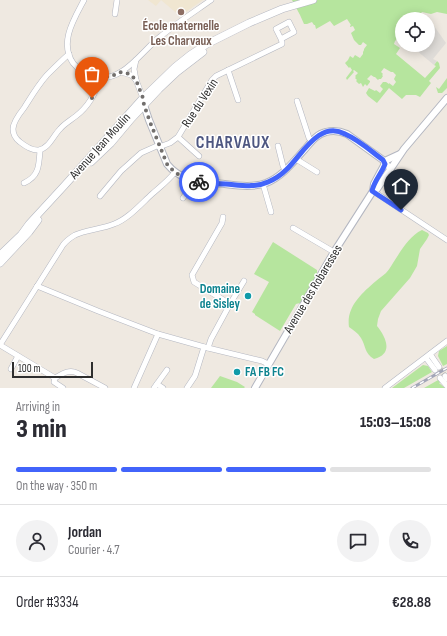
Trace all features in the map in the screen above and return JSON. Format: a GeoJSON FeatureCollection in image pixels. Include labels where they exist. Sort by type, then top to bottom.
{"type":"FeatureCollection","features":[{"type":"Feature","properties":{"kind":"main road"},"geometry":{"type":"LineString","coordinates":[[229,34],[271,13],[313,0]]}},
{"type":"Feature","properties":{"kind":"main road","name":"Avenue Jean Moulin"},"geometry":{"type":"LineString","coordinates":[[0,255],[21,235],[29,224],[175,67],[207,44],[229,34]]}},
{"type":"Feature","properties":{"kind":"main road","name":"Avenue Jean Moulin"},"geometry":{"type":"LineString","coordinates":[[0,263],[29,232],[60,195],[111,143],[144,101],[200,54],[229,34]]}},
{"type":"Feature","properties":{"kind":"street"},"geometry":{"type":"LineString","coordinates":[[84,0],[68,35],[67,44],[69,54],[72,62],[79,70],[88,75],[100,78],[112,76],[121,72],[136,60],[159,37],[211,0]]}},
{"type":"Feature","properties":{"kind":"street"},"geometry":{"type":"LineString","coordinates":[[114,14],[117,0]]}},
{"type":"Feature","properties":{"kind":"street","name":"Rue du Vexin"},"geometry":{"type":"LineString","coordinates":[[100,196],[121,171],[141,153],[170,143],[178,137],[212,80],[216,76],[282,44],[281,39]]}},
{"type":"Feature","properties":{"kind":"street"},"geometry":{"type":"LineString","coordinates":[[69,54],[42,81],[21,112],[13,128],[15,136],[21,143],[31,149],[37,150],[40,150],[48,145],[60,128],[86,107],[95,92],[100,78]]}},
{"type":"Feature","properties":{"kind":"street"},"geometry":{"type":"LineString","coordinates":[[136,60],[134,70],[136,80],[159,146],[167,164],[175,172],[187,179],[194,181],[249,186],[263,184],[277,177],[286,170],[319,135],[324,132],[334,131],[342,132],[351,137],[392,166]]}},
{"type":"Feature","properties":{"kind":"street"},"geometry":{"type":"LineString","coordinates":[[129,66],[134,70]]}},
{"type":"Feature","properties":{"kind":"street"},"geometry":{"type":"LineString","coordinates":[[129,66],[130,74]]}},
{"type":"Feature","properties":{"kind":"street"},"geometry":{"type":"LineString","coordinates":[[228,70],[238,100]]}},
{"type":"Feature","properties":{"kind":"street"},"geometry":{"type":"LineString","coordinates":[[121,72],[130,74],[136,80]]}},
{"type":"Feature","properties":{"kind":"street","name":"Avenue des Robaresses"},"geometry":{"type":"LineString","coordinates":[[372,191],[377,189],[400,154],[447,98]]}},
{"type":"Feature","properties":{"kind":"street"},"geometry":{"type":"LineString","coordinates":[[297,101],[309,138],[312,141]]}},
{"type":"Feature","properties":{"kind":"street"},"geometry":{"type":"LineString","coordinates":[[178,137],[199,156]]}},
{"type":"Feature","properties":{"kind":"street"},"geometry":{"type":"LineString","coordinates":[[278,146],[283,166],[286,170]]}},
{"type":"Feature","properties":{"kind":"street"},"geometry":{"type":"LineString","coordinates":[[24,184],[31,180],[36,173],[40,150]]}},
{"type":"Feature","properties":{"kind":"street","name":"Avenue des Robaresses"},"geometry":{"type":"LineString","coordinates":[[255,388],[334,252],[372,191],[373,186],[383,169],[385,161],[400,154]]}},
{"type":"Feature","properties":{"kind":"street"},"geometry":{"type":"LineString","coordinates":[[296,159],[317,172]]}},
{"type":"Feature","properties":{"kind":"street"},"geometry":{"type":"LineString","coordinates":[[55,378],[0,345],[63,245],[69,239],[79,233],[109,226],[119,222],[175,172]]}},
{"type":"Feature","properties":{"kind":"street"},"geometry":{"type":"LineString","coordinates":[[183,198],[194,181]]}},
{"type":"Feature","properties":{"kind":"street"},"geometry":{"type":"LineString","coordinates":[[263,184],[271,212]]}},
{"type":"Feature","properties":{"kind":"street"},"geometry":{"type":"LineString","coordinates":[[372,191],[447,240]]}},
{"type":"Feature","properties":{"kind":"street"},"geometry":{"type":"LineString","coordinates":[[223,217],[222,223],[192,275],[194,282],[230,304]]}},
{"type":"Feature","properties":{"kind":"street"},"geometry":{"type":"LineString","coordinates":[[293,228],[334,252]]}},
{"type":"Feature","properties":{"kind":"street"},"geometry":{"type":"LineString","coordinates":[[187,388],[195,376],[206,347],[244,281]]}},
{"type":"Feature","properties":{"kind":"street"},"geometry":{"type":"LineString","coordinates":[[38,286],[158,334],[262,361],[268,364]]}},
{"type":"Feature","properties":{"kind":"street"},"geometry":{"type":"LineString","coordinates":[[134,388],[158,334]]}},
{"type":"Feature","properties":{"kind":"street"},"geometry":{"type":"LineString","coordinates":[[385,388],[447,341]]}},
{"type":"Feature","properties":{"kind":"street"},"geometry":{"type":"LineString","coordinates":[[11,369],[18,356]]}},
{"type":"Feature","properties":{"kind":"street"},"geometry":{"type":"LineString","coordinates":[[428,356],[437,369]]}},
{"type":"Feature","properties":{"kind":"street"},"geometry":{"type":"LineString","coordinates":[[164,388],[156,386],[167,370]]}},
{"type":"Feature","properties":{"kind":"street"},"geometry":{"type":"LineString","coordinates":[[55,378],[74,371],[105,388]]}},
{"type":"Feature","properties":{"kind":"street"},"geometry":{"type":"LineString","coordinates":[[55,378],[54,382],[62,388]]}},
{"type":"Feature","properties":{"kind":"street"},"geometry":{"type":"LineString","coordinates":[[444,378],[447,386]]}},
{"type":"Feature","properties":{"kind":"shaded area"},"geometry":{"type":"Polygon","coordinates":[[[148,0],[161,0],[156,6],[148,0]]]}},
{"type":"Feature","properties":{"kind":"shaded area","name":"École maternelle Les Charvaux"},"geometry":{"type":"Polygon","coordinates":[[[161,0],[203,0],[180,16],[161,0]]]}},
{"type":"Feature","properties":{"kind":"shaded area"},"geometry":{"type":"Polygon","coordinates":[[[435,27],[446,43],[433,59],[437,61],[434,65],[418,52],[435,52],[435,27]]]}},
{"type":"Feature","properties":{"kind":"green space"},"geometry":{"type":"Polygon","coordinates":[[[292,0],[447,0],[447,14],[437,12],[395,12],[394,44],[395,52],[397,52],[396,54],[425,78],[436,66],[434,65],[437,61],[440,68],[429,81],[431,83],[420,97],[416,95],[406,95],[402,99],[389,88],[377,103],[366,93],[369,88],[380,93],[383,89],[380,86],[383,82],[389,83],[393,86],[396,82],[394,79],[396,75],[384,68],[381,72],[383,76],[381,79],[378,80],[371,75],[367,79],[370,82],[367,86],[365,84],[363,87],[361,83],[359,84],[356,81],[355,76],[358,73],[354,70],[347,80],[346,78],[352,70],[345,63],[350,56],[353,58],[355,55],[360,58],[367,45],[363,42],[359,45],[354,40],[351,33],[355,30],[353,26],[350,27],[351,25],[347,19],[334,26],[330,21],[316,29],[312,22],[304,24],[292,0]]]}},
{"type":"Feature","properties":{"kind":"green space"},"geometry":{"type":"Polygon","coordinates":[[[447,78],[447,88],[442,93],[438,93],[436,87],[439,89],[447,78]]]}},
{"type":"Feature","properties":{"kind":"green space"},"geometry":{"type":"Polygon","coordinates":[[[422,230],[429,235],[420,249],[417,266],[410,278],[381,311],[378,319],[377,326],[385,340],[386,349],[380,357],[374,359],[367,352],[360,336],[349,327],[350,313],[356,301],[386,273],[409,240],[422,230]]]}},
{"type":"Feature","properties":{"kind":"green space"},"geometry":{"type":"Polygon","coordinates":[[[273,242],[317,270],[317,275],[300,303],[296,304],[280,331],[252,312],[269,282],[254,274],[273,242]]]}},
{"type":"Feature","properties":{"kind":"green space"},"geometry":{"type":"Polygon","coordinates":[[[447,346],[447,364],[443,366],[438,356],[439,351],[447,346]]]}},
{"type":"Feature","properties":{"kind":"green space"},"geometry":{"type":"Polygon","coordinates":[[[423,365],[428,366],[432,372],[404,388],[392,388],[423,365]]]}},
{"type":"Feature","properties":{"kind":"green space"},"geometry":{"type":"Polygon","coordinates":[[[447,375],[447,379],[439,383],[445,388],[424,388],[447,375]]]}},
{"type":"Feature","properties":{"kind":"green space"},"geometry":{"type":"Polygon","coordinates":[[[220,376],[237,382],[245,387],[211,388],[220,376]]]}},
{"type":"Feature","properties":{"kind":"tunnel"},"geometry":{"type":"LineString","coordinates":[[439,367],[445,376]]}},
{"type":"Feature","properties":{"kind":"railway"},"geometry":{"type":"LineString","coordinates":[[412,388],[447,368]]}},
{"type":"Feature","properties":{"kind":"way so far"},"geometry":{"type":"LineString","coordinates":[[92,98],[100,78],[112,76],[121,72],[130,74],[136,80],[150,122],[167,164],[172,170],[187,179],[199,182]]}},
{"type":"Feature","properties":{"kind":"place","name":"École maternelle Les Charvaux"},"geometry":{"type":"Point","coordinates":[181,12]}},
{"type":"Feature","properties":{"kind":"place","name":"Domaine de Sisley"},"geometry":{"type":"Point","coordinates":[248,296]}},
{"type":"Feature","properties":{"kind":"place","name":"FA FB FC"},"geometry":{"type":"Point","coordinates":[237,372]}},
{"type":"Feature","properties":{"kind":"district","name":"CHARVAUX"},"geometry":{"type":"Point","coordinates":[233,143]}},
{"type":"Feature","properties":{"kind":"route"},"geometry":{"type":"LineString","coordinates":[[199,182],[249,186],[263,184],[277,177],[286,170],[319,135],[324,132],[337,131],[347,134],[383,160],[385,164],[373,186],[372,191],[401,210]]}}]}
